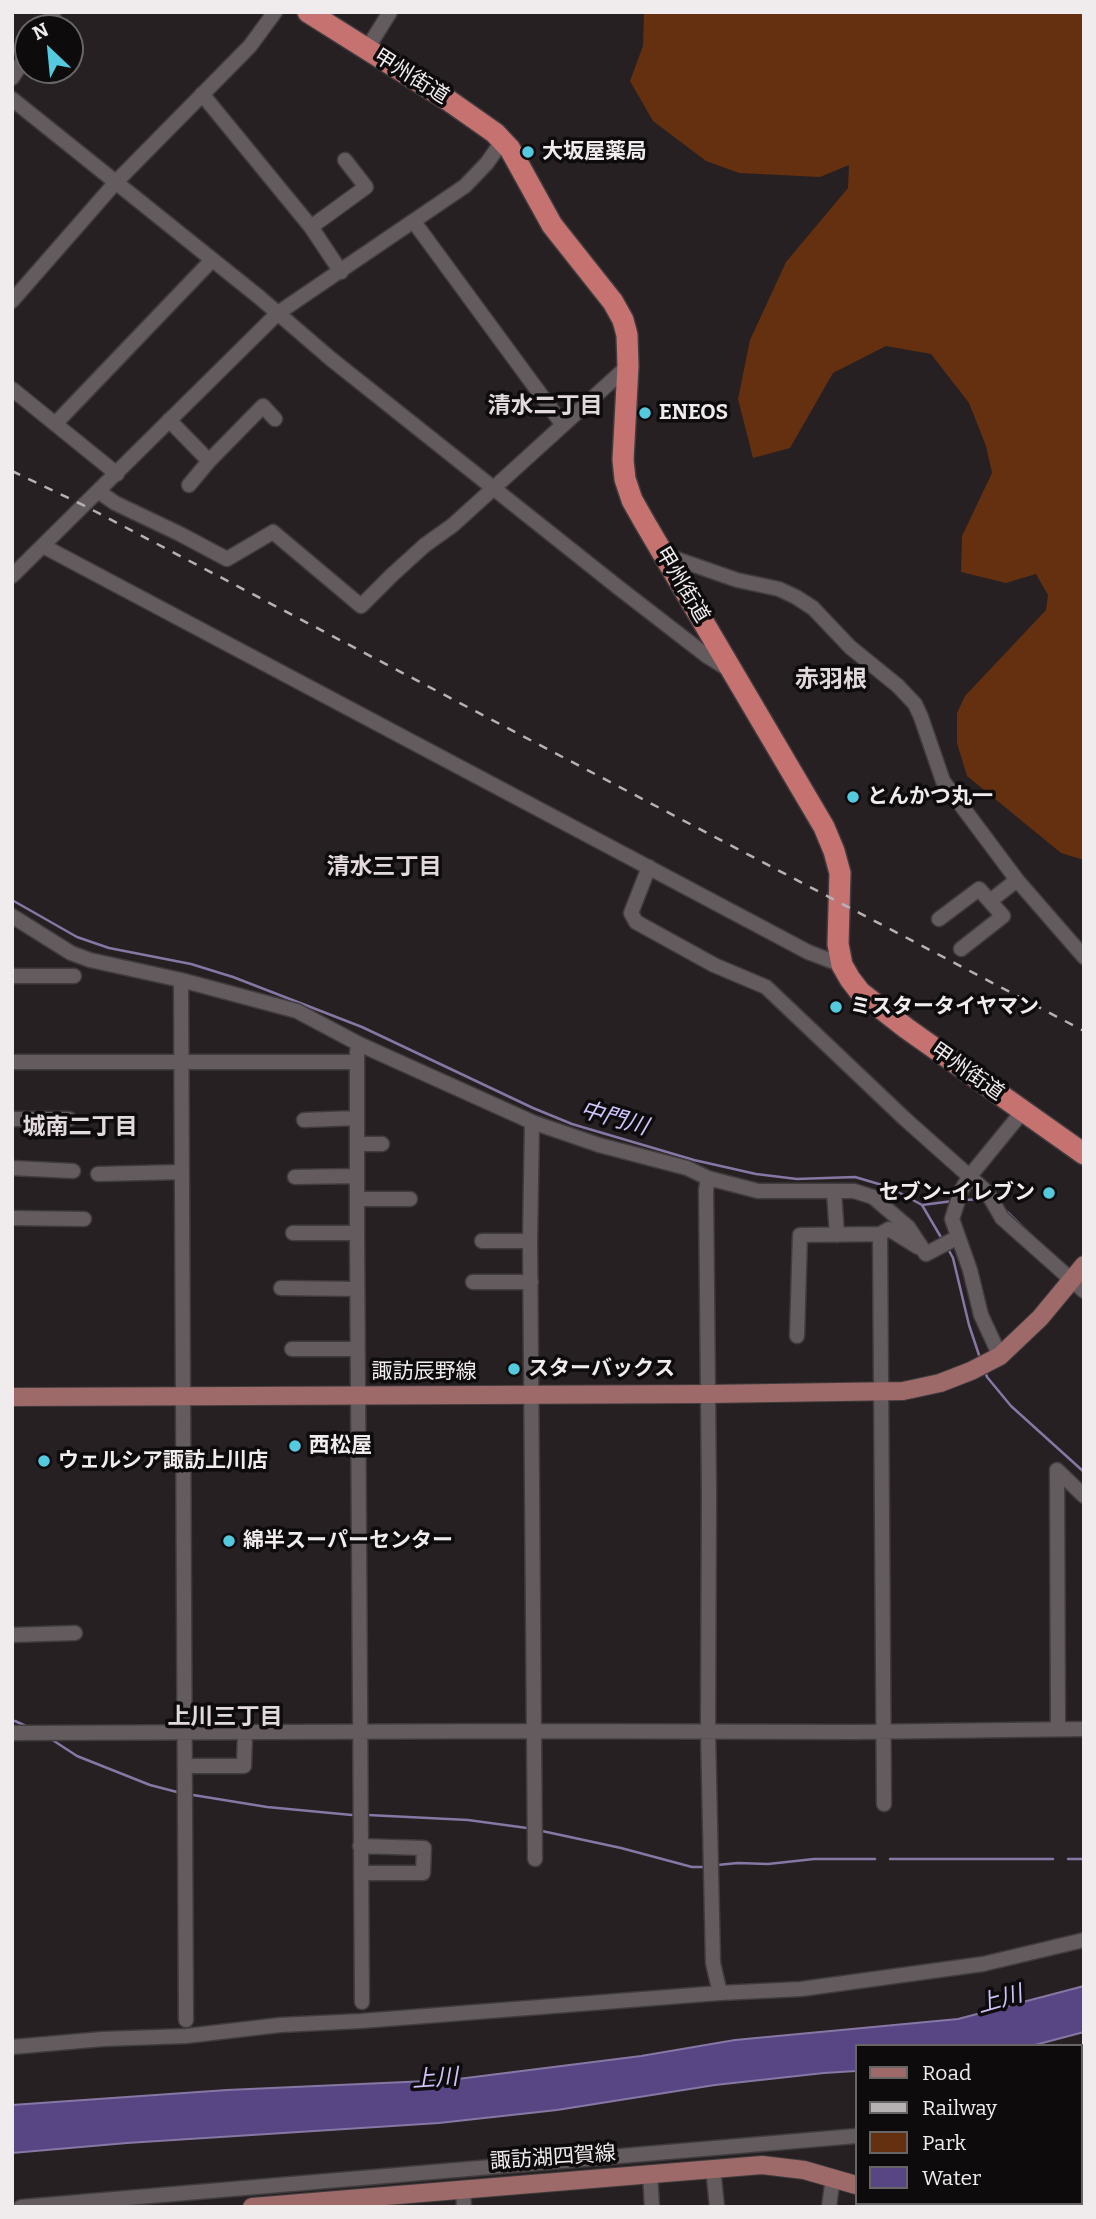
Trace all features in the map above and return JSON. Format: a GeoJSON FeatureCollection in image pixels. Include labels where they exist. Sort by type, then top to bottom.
{"type":"FeatureCollection","features":[{"type":"Feature","properties":{"kind":"highway","name":"甲州街道"},"geometry":{"type":"LineString","coordinates":[[308,12],[482,123],[503,141],[514,155],[552,225],[613,302],[623,320],[627,335],[623,460],[625,479],[632,500],[824,827],[840,873],[838,944],[842,965],[860,992],[906,1028],[1084,1154]]}},
{"type":"Feature","properties":{"kind":"main road","name":"諏訪辰野線"},"geometry":{"type":"LineString","coordinates":[[12,1397],[183,1398],[903,1391],[940,1383],[971,1371],[998,1356],[1078,1286],[1084,1265]]}},
{"type":"Feature","properties":{"kind":"main road","name":"諏訪湖四賀線"},"geometry":{"type":"LineString","coordinates":[[252,2207],[762,2165],[804,2170],[855,2185]]}},
{"type":"Feature","properties":{"kind":"street"},"geometry":{"type":"LineString","coordinates":[[12,301],[116,182],[250,47],[275,12]]}},
{"type":"Feature","properties":{"kind":"street"},"geometry":{"type":"LineString","coordinates":[[367,49],[390,12]]}},
{"type":"Feature","properties":{"kind":"street"},"geometry":{"type":"LineString","coordinates":[[202,94],[311,227],[341,272]]}},
{"type":"Feature","properties":{"kind":"street"},"geometry":{"type":"LineString","coordinates":[[12,99],[278,313],[331,359],[696,648],[735,674]]}},
{"type":"Feature","properties":{"kind":"street"},"geometry":{"type":"LineString","coordinates":[[12,576],[278,313],[465,186],[488,163],[503,141]]}},
{"type":"Feature","properties":{"kind":"street"},"geometry":{"type":"LineString","coordinates":[[311,227],[366,187],[345,160]]}},
{"type":"Feature","properties":{"kind":"street"},"geometry":{"type":"LineString","coordinates":[[414,222],[563,425]]}},
{"type":"Feature","properties":{"kind":"street"},"geometry":{"type":"LineString","coordinates":[[55,424],[212,260]]}},
{"type":"Feature","properties":{"kind":"street"},"geometry":{"type":"LineString","coordinates":[[98,491],[114,503],[227,559],[273,532],[360,606],[628,366]]}},
{"type":"Feature","properties":{"kind":"street"},"geometry":{"type":"LineString","coordinates":[[12,389],[117,474]]}},
{"type":"Feature","properties":{"kind":"street"},"geometry":{"type":"LineString","coordinates":[[189,485],[263,405],[275,419]]}},
{"type":"Feature","properties":{"kind":"street"},"geometry":{"type":"LineString","coordinates":[[169,420],[209,461]]}},
{"type":"Feature","properties":{"kind":"street"},"geometry":{"type":"LineString","coordinates":[[43,546],[808,952],[842,965]]}},
{"type":"Feature","properties":{"kind":"street"},"geometry":{"type":"LineString","coordinates":[[665,555],[737,580],[779,589],[796,597],[813,608],[850,647],[898,686],[915,704],[943,781],[1017,880],[1084,957]]}},
{"type":"Feature","properties":{"kind":"street"},"geometry":{"type":"LineString","coordinates":[[649,867],[631,913],[636,922],[714,965],[766,987],[987,1192],[1002,1218],[1078,1286]]}},
{"type":"Feature","properties":{"kind":"street"},"geometry":{"type":"LineString","coordinates":[[990,901],[1017,880]]}},
{"type":"Feature","properties":{"kind":"street"},"geometry":{"type":"LineString","coordinates":[[939,919],[979,889],[1003,916],[961,949]]}},
{"type":"Feature","properties":{"kind":"street"},"geometry":{"type":"LineString","coordinates":[[12,916],[71,953],[90,960],[181,980],[297,1011],[359,1044],[532,1122],[599,1145],[687,1168],[708,1178],[758,1191],[855,1191],[873,1197],[908,1227],[927,1249]]}},
{"type":"Feature","properties":{"kind":"street"},"geometry":{"type":"LineString","coordinates":[[12,976],[74,976]]}},
{"type":"Feature","properties":{"kind":"street"},"geometry":{"type":"LineString","coordinates":[[181,980],[186,2020]]}},
{"type":"Feature","properties":{"kind":"street"},"geometry":{"type":"LineString","coordinates":[[359,1044],[356,1233],[362,2002]]}},
{"type":"Feature","properties":{"kind":"street"},"geometry":{"type":"LineString","coordinates":[[12,1062],[357,1062]]}},
{"type":"Feature","properties":{"kind":"street"},"geometry":{"type":"LineString","coordinates":[[998,1356],[981,1315],[970,1270],[956,1238],[952,1219],[969,1177],[1023,1111]]}},
{"type":"Feature","properties":{"kind":"street"},"geometry":{"type":"LineString","coordinates":[[304,1120],[357,1118]]}},
{"type":"Feature","properties":{"kind":"street"},"geometry":{"type":"LineString","coordinates":[[12,1119],[69,1119]]}},
{"type":"Feature","properties":{"kind":"street"},"geometry":{"type":"LineString","coordinates":[[532,1122],[530,1241],[535,1859]]}},
{"type":"Feature","properties":{"kind":"street"},"geometry":{"type":"LineString","coordinates":[[357,1143],[382,1144]]}},
{"type":"Feature","properties":{"kind":"street"},"geometry":{"type":"LineString","coordinates":[[12,1168],[73,1171]]}},
{"type":"Feature","properties":{"kind":"street"},"geometry":{"type":"LineString","coordinates":[[98,1174],[182,1172]]}},
{"type":"Feature","properties":{"kind":"street"},"geometry":{"type":"LineString","coordinates":[[295,1177],[357,1176]]}},
{"type":"Feature","properties":{"kind":"street"},"geometry":{"type":"LineString","coordinates":[[708,1178],[708,1731],[713,1963],[720,1993]]}},
{"type":"Feature","properties":{"kind":"street"},"geometry":{"type":"LineString","coordinates":[[834,1192],[837,1235]]}},
{"type":"Feature","properties":{"kind":"street"},"geometry":{"type":"LineString","coordinates":[[357,1199],[410,1199]]}},
{"type":"Feature","properties":{"kind":"street"},"geometry":{"type":"LineString","coordinates":[[12,1218],[84,1219]]}},
{"type":"Feature","properties":{"kind":"street"},"geometry":{"type":"LineString","coordinates":[[797,1336],[800,1235],[880,1234],[889,1229],[918,1247],[927,1249],[956,1238]]}},
{"type":"Feature","properties":{"kind":"street"},"geometry":{"type":"LineString","coordinates":[[293,1233],[356,1233]]}},
{"type":"Feature","properties":{"kind":"street"},"geometry":{"type":"LineString","coordinates":[[880,1234],[884,1804]]}},
{"type":"Feature","properties":{"kind":"street"},"geometry":{"type":"LineString","coordinates":[[482,1241],[530,1241]]}},
{"type":"Feature","properties":{"kind":"street"},"geometry":{"type":"LineString","coordinates":[[473,1282],[531,1282]]}},
{"type":"Feature","properties":{"kind":"street"},"geometry":{"type":"LineString","coordinates":[[281,1288],[357,1289]]}},
{"type":"Feature","properties":{"kind":"street"},"geometry":{"type":"LineString","coordinates":[[292,1349],[357,1349]]}},
{"type":"Feature","properties":{"kind":"street"},"geometry":{"type":"LineString","coordinates":[[1058,1729],[1057,1470],[1084,1496]]}},
{"type":"Feature","properties":{"kind":"street"},"geometry":{"type":"LineString","coordinates":[[12,1635],[75,1633]]}},
{"type":"Feature","properties":{"kind":"street"},"geometry":{"type":"LineString","coordinates":[[12,1733],[856,1732],[1084,1729]]}},
{"type":"Feature","properties":{"kind":"street"},"geometry":{"type":"LineString","coordinates":[[186,1766],[244,1766],[245,1733]]}},
{"type":"Feature","properties":{"kind":"street"},"geometry":{"type":"LineString","coordinates":[[360,1846],[424,1848],[423,1873],[360,1874]]}},
{"type":"Feature","properties":{"kind":"street"},"geometry":{"type":"LineString","coordinates":[[12,2047],[103,2039],[186,2036],[280,2025],[801,1989],[983,1964],[1084,1940]]}},
{"type":"Feature","properties":{"kind":"street"},"geometry":{"type":"LineString","coordinates":[[21,2207],[855,2136]]}},
{"type":"Feature","properties":{"kind":"street"},"geometry":{"type":"LineString","coordinates":[[713,2168],[717,2207]]}},
{"type":"Feature","properties":{"kind":"street"},"geometry":{"type":"LineString","coordinates":[[650,2174],[652,2207]]}},
{"type":"Feature","properties":{"kind":"street"},"geometry":{"type":"LineString","coordinates":[[829,2207],[833,2177]]}},
{"type":"Feature","properties":{"kind":"street"},"geometry":{"type":"LineString","coordinates":[[463,2188],[464,2207]]}},
{"type":"Feature","properties":{"kind":"green space"},"geometry":{"type":"Polygon","coordinates":[[[644,12],[1084,12],[1084,860],[1061,853],[967,776],[957,743],[957,713],[965,696],[1046,610],[1048,595],[1036,574],[1006,583],[961,572],[962,536],[992,473],[986,446],[969,403],[931,354],[886,346],[833,373],[790,448],[753,458],[738,399],[750,340],[786,262],[848,188],[849,165],[820,177],[739,173],[706,161],[653,121],[630,81],[643,46],[644,12]]]}},
{"type":"Feature","properties":{"kind":"water"},"geometry":{"type":"Polygon","coordinates":[[[1084,1986],[1084,2032],[1039,2044],[855,2044],[855,2071],[715,2085],[557,2110],[439,2123],[12,2153],[12,2105],[227,2090],[450,2080],[641,2056],[735,2040],[958,2019],[1084,1986]]]}},
{"type":"Feature","properties":{"kind":"waterway","name":"中門川"},"geometry":{"type":"LineString","coordinates":[[12,900],[77,937],[109,948],[191,964],[233,977],[362,1027],[572,1124],[694,1160],[756,1174],[797,1179],[855,1177],[889,1187],[922,1205],[942,1239]]}},
{"type":"Feature","properties":{"kind":"waterway"},"geometry":{"type":"LineString","coordinates":[[963,1200],[984,1199]]}},
{"type":"Feature","properties":{"kind":"waterway"},"geometry":{"type":"LineString","coordinates":[[922,1205],[953,1201]]}},
{"type":"Feature","properties":{"kind":"waterway"},"geometry":{"type":"LineString","coordinates":[[1003,1208],[1028,1232]]}},
{"type":"Feature","properties":{"kind":"waterway","name":"中門川"},"geometry":{"type":"LineString","coordinates":[[947,1247],[953,1258],[980,1358]]}},
{"type":"Feature","properties":{"kind":"waterway","name":"中門川"},"geometry":{"type":"LineString","coordinates":[[985,1371],[1011,1406],[1084,1472]]}},
{"type":"Feature","properties":{"kind":"waterway"},"geometry":{"type":"LineString","coordinates":[[15,1721],[26,1726]]}},
{"type":"Feature","properties":{"kind":"waterway"},"geometry":{"type":"LineString","coordinates":[[51,1739],[77,1756],[150,1785],[177,1792]]}},
{"type":"Feature","properties":{"kind":"waterway"},"geometry":{"type":"LineString","coordinates":[[193,1795],[267,1807],[352,1815]]}},
{"type":"Feature","properties":{"kind":"waterway"},"geometry":{"type":"LineString","coordinates":[[368,1815],[468,1820],[527,1828]]}},
{"type":"Feature","properties":{"kind":"waterway"},"geometry":{"type":"LineString","coordinates":[[542,1831],[692,1867],[703,1867]]}},
{"type":"Feature","properties":{"kind":"waterway"},"geometry":{"type":"LineString","coordinates":[[717,1865],[768,1864],[814,1859],[875,1859]]}},
{"type":"Feature","properties":{"kind":"waterway"},"geometry":{"type":"LineString","coordinates":[[890,1859],[1053,1859]]}},
{"type":"Feature","properties":{"kind":"waterway"},"geometry":{"type":"LineString","coordinates":[[1068,1859],[1084,1859]]}},
{"type":"Feature","properties":{"kind":"railway"},"geometry":{"type":"LineString","coordinates":[[12,471],[83,505],[1084,1031]]}},
{"type":"Feature","properties":{"kind":"place","name":"大坂屋薬局"},"geometry":{"type":"Point","coordinates":[528,152]}},
{"type":"Feature","properties":{"kind":"place","name":"ENEOS"},"geometry":{"type":"Point","coordinates":[645,413]}},
{"type":"Feature","properties":{"kind":"place","name":"とんかつ丸一"},"geometry":{"type":"Point","coordinates":[853,797]}},
{"type":"Feature","properties":{"kind":"place","name":"ミスタータイヤマン"},"geometry":{"type":"Point","coordinates":[836,1007]}},
{"type":"Feature","properties":{"kind":"place","name":"セブン-イレブン"},"geometry":{"type":"Point","coordinates":[1049,1193]}},
{"type":"Feature","properties":{"kind":"place","name":"スターバックス"},"geometry":{"type":"Point","coordinates":[514,1369]}},
{"type":"Feature","properties":{"kind":"place","name":"西松屋"},"geometry":{"type":"Point","coordinates":[295,1446]}},
{"type":"Feature","properties":{"kind":"place","name":"ウェルシア諏訪上川店"},"geometry":{"type":"Point","coordinates":[44,1461]}},
{"type":"Feature","properties":{"kind":"place","name":"綿半スーパーセンター"},"geometry":{"type":"Point","coordinates":[229,1541]}},
{"type":"Feature","properties":{"kind":"district","name":"清水二丁目"},"geometry":{"type":"Point","coordinates":[545,407]}},
{"type":"Feature","properties":{"kind":"district","name":"赤羽根"},"geometry":{"type":"Point","coordinates":[831,680]}},
{"type":"Feature","properties":{"kind":"district","name":"清水三丁目"},"geometry":{"type":"Point","coordinates":[384,868]}},
{"type":"Feature","properties":{"kind":"district","name":"城南二丁目"},"geometry":{"type":"Point","coordinates":[80,1128]}},
{"type":"Feature","properties":{"kind":"district","name":"上川三丁目"},"geometry":{"type":"Point","coordinates":[225,1718]}},
{"type":"Feature","properties":{"kind":"water label","name":"上川"},"geometry":{"type":"Point","coordinates":[1000,2000]}},
{"type":"Feature","properties":{"kind":"water label","name":"上川"},"geometry":{"type":"Point","coordinates":[435,2079]}}]}
